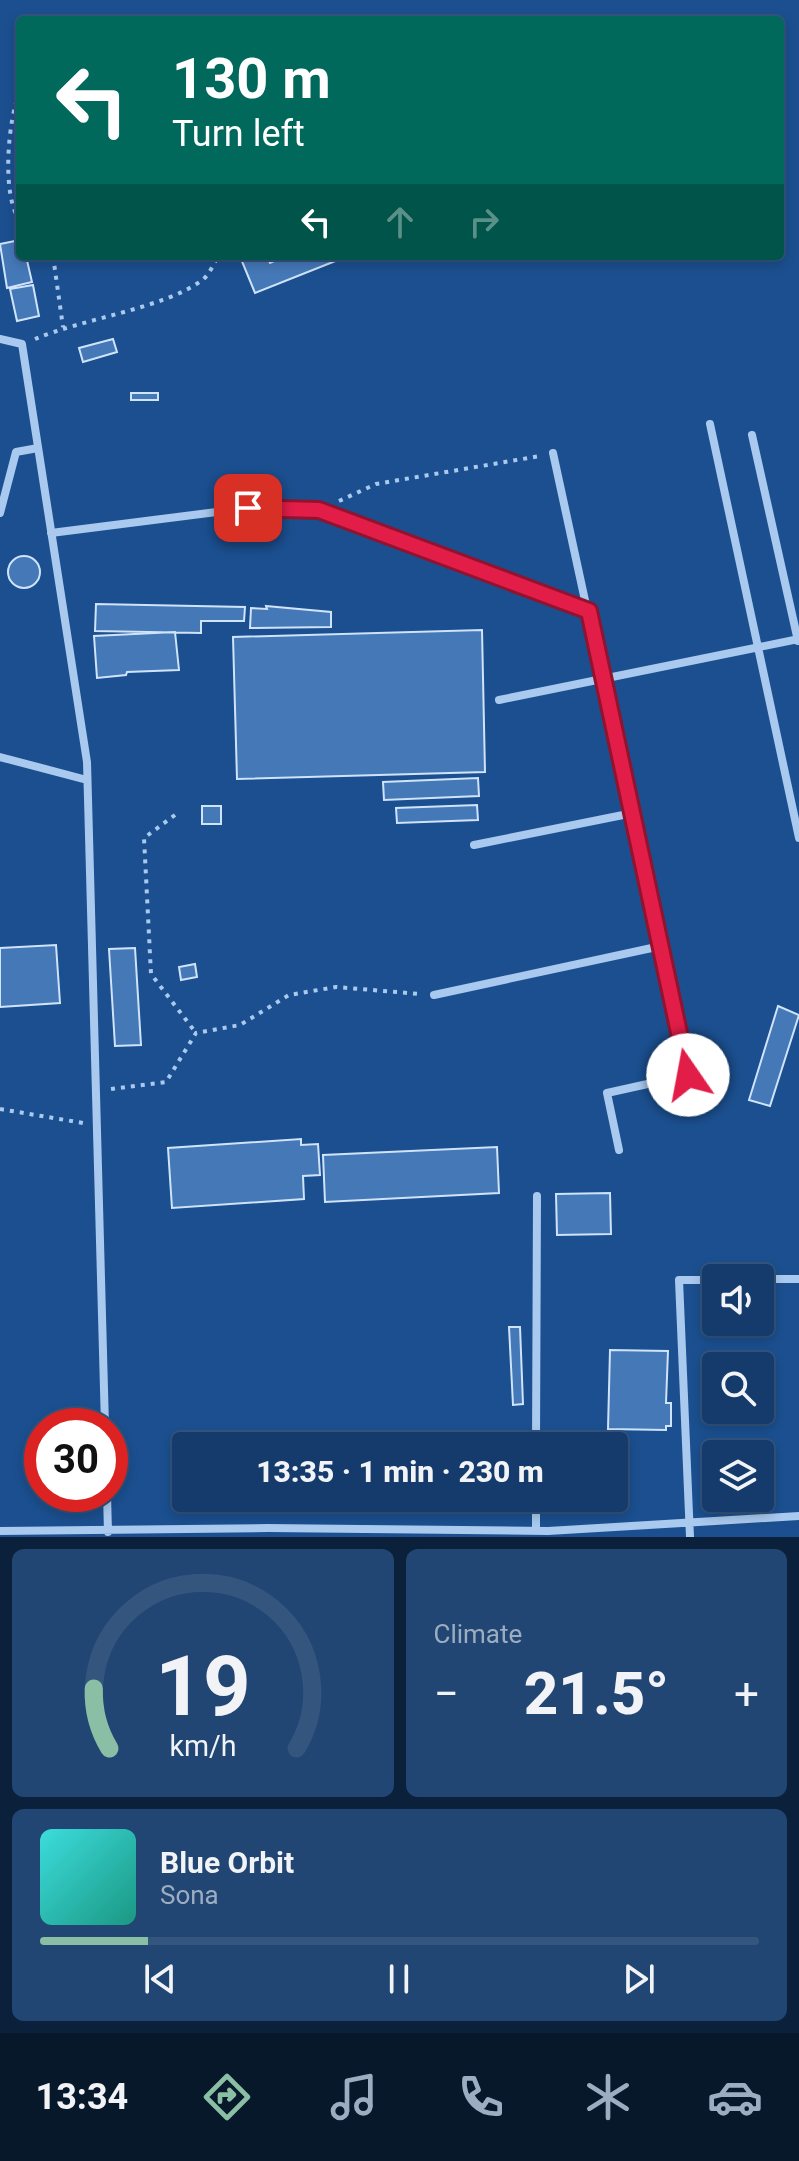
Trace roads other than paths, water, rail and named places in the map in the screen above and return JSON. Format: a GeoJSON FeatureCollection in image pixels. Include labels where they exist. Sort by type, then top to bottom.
{"type":"FeatureCollection","features":[{"type":"Feature","properties":{"kind":"street"},"geometry":{"type":"LineString","coordinates":[[0,339],[22,344],[87,780],[105,1408]]}},
{"type":"Feature","properties":{"kind":"street"},"geometry":{"type":"LineString","coordinates":[[710,424],[799,838]]}},
{"type":"Feature","properties":{"kind":"street"},"geometry":{"type":"LineString","coordinates":[[499,700],[799,640],[752,435]]}},
{"type":"Feature","properties":{"kind":"street"},"geometry":{"type":"LineString","coordinates":[[0,513],[16,452],[38,448]]}},
{"type":"Feature","properties":{"kind":"street"},"geometry":{"type":"LineString","coordinates":[[553,453],[688,1075],[607,1093],[619,1150]]}},
{"type":"Feature","properties":{"kind":"street"},"geometry":{"type":"LineString","coordinates":[[51,533],[248,508],[319,510],[589,611]]}},
{"type":"Feature","properties":{"kind":"street"},"geometry":{"type":"LineString","coordinates":[[0,757],[87,780]]}},
{"type":"Feature","properties":{"kind":"street"},"geometry":{"type":"LineString","coordinates":[[474,845],[633,813]]}},
{"type":"Feature","properties":{"kind":"street"},"geometry":{"type":"LineString","coordinates":[[434,995],[661,946]]}},
{"type":"Feature","properties":{"kind":"street"},"geometry":{"type":"LineString","coordinates":[[536,1432],[537,1196]]}},
{"type":"Feature","properties":{"kind":"street"},"geometry":{"type":"LineString","coordinates":[[774,1279],[799,1279]]}},
{"type":"Feature","properties":{"kind":"street"},"geometry":{"type":"LineString","coordinates":[[690,1537],[679,1280],[702,1280]]}},
{"type":"Feature","properties":{"kind":"street"},"geometry":{"type":"LineString","coordinates":[[107,1512],[108,1532]]}},
{"type":"Feature","properties":{"kind":"street"},"geometry":{"type":"LineString","coordinates":[[536,1512],[536,1531]]}},
{"type":"Feature","properties":{"kind":"street"},"geometry":{"type":"LineString","coordinates":[[0,1531],[536,1531],[548,1534],[690,1520],[799,1516]]}}]}
